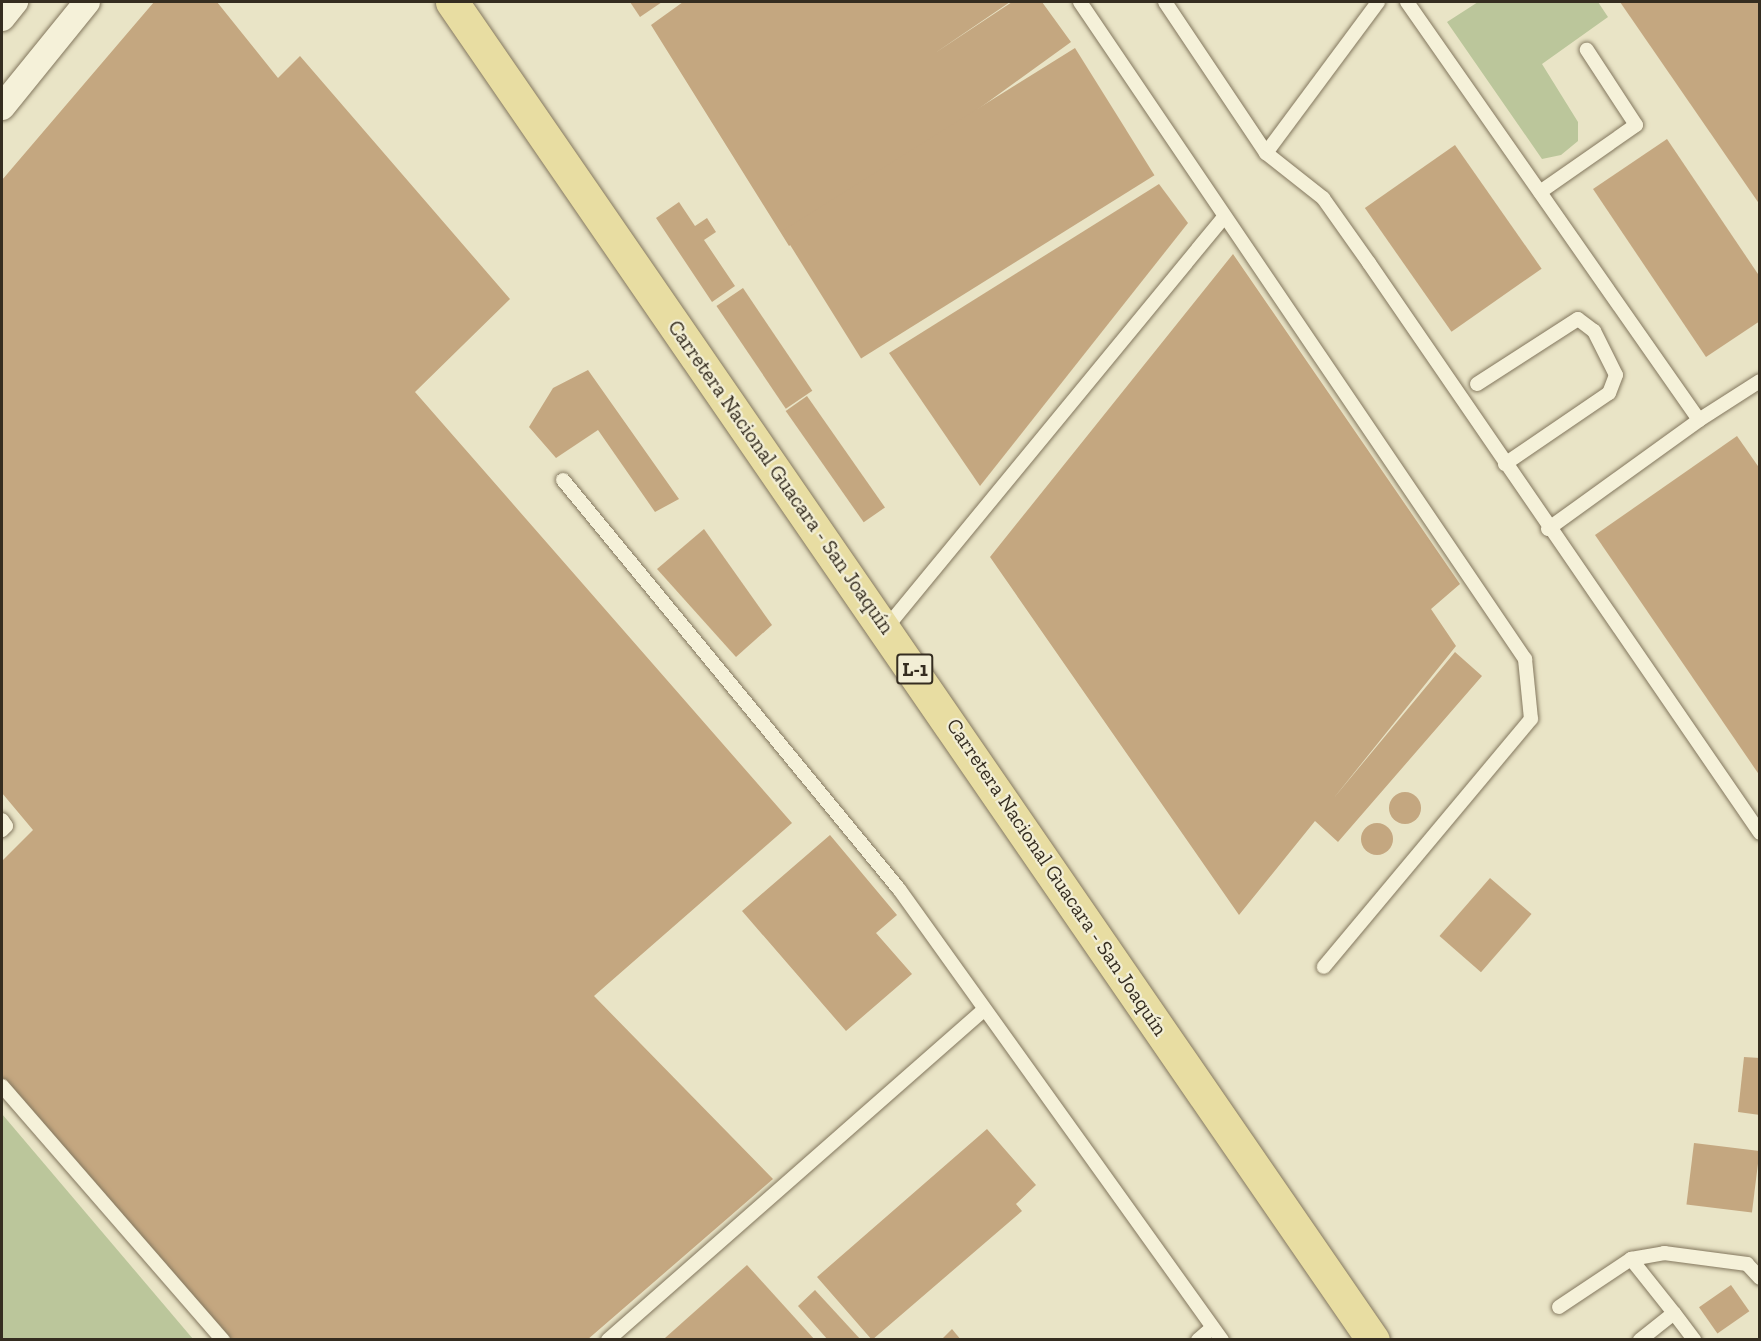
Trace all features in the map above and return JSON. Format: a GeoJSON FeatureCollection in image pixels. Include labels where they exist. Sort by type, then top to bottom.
{"type":"FeatureCollection","features":[{"type":"Feature","properties":{"kind":"main road","name":"Carretera Nacional Guacara - San Joaquín"},"geometry":{"type":"LineString","coordinates":[[452,2],[886,628],[1373,1340]]}},
{"type":"Feature","properties":{"kind":"street"},"geometry":{"type":"LineString","coordinates":[[2,18],[15,2]]}},
{"type":"Feature","properties":{"kind":"street"},"geometry":{"type":"LineString","coordinates":[[2,107],[87,2]]}},
{"type":"Feature","properties":{"kind":"lane"},"geometry":{"type":"LineString","coordinates":[[1080,2],[1525,659],[1531,719],[1324,967]]}},
{"type":"Feature","properties":{"kind":"lane"},"geometry":{"type":"LineString","coordinates":[[1165,2],[1266,153],[1323,198],[1548,529],[1760,832]]}},
{"type":"Feature","properties":{"kind":"lane"},"geometry":{"type":"LineString","coordinates":[[1266,153],[1378,2]]}},
{"type":"Feature","properties":{"kind":"lane"},"geometry":{"type":"LineString","coordinates":[[1407,2],[1699,420]]}},
{"type":"Feature","properties":{"kind":"lane"},"geometry":{"type":"LineString","coordinates":[[1540,192],[1636,125],[1587,50]]}},
{"type":"Feature","properties":{"kind":"lane"},"geometry":{"type":"LineString","coordinates":[[886,628],[1224,217]]}},
{"type":"Feature","properties":{"kind":"lane"},"geometry":{"type":"LineString","coordinates":[[1477,384],[1578,319],[1594,331],[1616,375],[1609,393],[1505,464]]}},
{"type":"Feature","properties":{"kind":"lane"},"geometry":{"type":"LineString","coordinates":[[1548,529],[1699,420],[1760,381]]}},
{"type":"Feature","properties":{"kind":"lane"},"geometry":{"type":"LineString","coordinates":[[563,480],[899,889],[1213,1333],[1222,1340]]}},
{"type":"Feature","properties":{"kind":"lane"},"geometry":{"type":"LineString","coordinates":[[2,820],[6,826],[2,830]]}},
{"type":"Feature","properties":{"kind":"lane"},"geometry":{"type":"LineString","coordinates":[[608,1340],[983,1010]]}},
{"type":"Feature","properties":{"kind":"lane"},"geometry":{"type":"LineString","coordinates":[[2,1086],[223,1340]]}},
{"type":"Feature","properties":{"kind":"lane"},"geometry":{"type":"LineString","coordinates":[[1559,1307],[1631,1259],[1664,1253],[1748,1264],[1760,1278]]}},
{"type":"Feature","properties":{"kind":"lane"},"geometry":{"type":"LineString","coordinates":[[1631,1259],[1695,1340]]}},
{"type":"Feature","properties":{"kind":"lane"},"geometry":{"type":"LineString","coordinates":[[1640,1340],[1674,1313]]}},
{"type":"Feature","properties":{"kind":"lane"},"geometry":{"type":"LineString","coordinates":[[1198,1340],[1213,1333]]}},
{"type":"Feature","properties":{"kind":"green space"},"geometry":{"type":"Polygon","coordinates":[[[1478,2],[1598,2],[1608,17],[1542,64],[1578,122],[1578,141],[1561,155],[1542,159],[1447,22],[1478,2]]]}},
{"type":"Feature","properties":{"kind":"green space"},"geometry":{"type":"Polygon","coordinates":[[[2,1114],[193,1339],[2,1339],[2,1114]]]}},
{"type":"Feature","properties":{"kind":"building"},"geometry":{"type":"Polygon","coordinates":[[[154,2],[217,2],[278,78],[300,56],[510,299],[415,392],[792,823],[594,996],[773,1179],[587,1340],[229,1340],[2,1084],[2,861],[33,830],[2,793],[2,180],[154,2]]]}},
{"type":"Feature","properties":{"kind":"building"},"geometry":{"type":"Polygon","coordinates":[[[630,2],[662,2],[640,17],[630,2]]]}},
{"type":"Feature","properties":{"kind":"building"},"geometry":{"type":"Polygon","coordinates":[[[683,2],[1010,2],[935,53],[1012,2],[1042,2],[1071,42],[789,246],[651,25],[683,2]]]}},
{"type":"Feature","properties":{"kind":"building"},"geometry":{"type":"Polygon","coordinates":[[[1620,2],[1760,2],[1760,205],[1620,2]]]}},
{"type":"Feature","properties":{"kind":"building"},"geometry":{"type":"Polygon","coordinates":[[[1075,48],[1154,175],[861,359],[782,231],[1075,48]]]}},
{"type":"Feature","properties":{"kind":"building"},"geometry":{"type":"Polygon","coordinates":[[[1667,139],[1760,277],[1760,321],[1706,357],[1593,189],[1667,139]]]}},
{"type":"Feature","properties":{"kind":"building"},"geometry":{"type":"Polygon","coordinates":[[[1455,145],[1542,269],[1452,332],[1365,208],[1455,145]]]}},
{"type":"Feature","properties":{"kind":"building"},"geometry":{"type":"Polygon","coordinates":[[[1159,184],[1188,223],[980,486],[889,353],[1159,184]]]}},
{"type":"Feature","properties":{"kind":"building"},"geometry":{"type":"Polygon","coordinates":[[[679,202],[695,226],[707,218],[716,232],[704,240],[735,286],[712,302],[656,218],[679,202]]]}},
{"type":"Feature","properties":{"kind":"building"},"geometry":{"type":"Polygon","coordinates":[[[1233,254],[1460,584],[1431,609],[1456,646],[1333,799],[1455,652],[1482,676],[1338,842],[1315,821],[1239,915],[990,557],[1233,254]]]}},
{"type":"Feature","properties":{"kind":"building"},"geometry":{"type":"Polygon","coordinates":[[[743,288],[812,391],[786,409],[716,306],[743,288]]]}},
{"type":"Feature","properties":{"kind":"building"},"geometry":{"type":"Polygon","coordinates":[[[588,370],[679,499],[655,512],[598,430],[556,458],[529,427],[553,388],[588,370]]]}},
{"type":"Feature","properties":{"kind":"building"},"geometry":{"type":"Polygon","coordinates":[[[807,396],[885,507],[864,522],[786,411],[807,396]]]}},
{"type":"Feature","properties":{"kind":"building"},"geometry":{"type":"Polygon","coordinates":[[[1737,436],[1760,469],[1760,776],[1595,535],[1737,436]]]}},
{"type":"Feature","properties":{"kind":"building"},"geometry":{"type":"Polygon","coordinates":[[[704,529],[772,625],[736,657],[657,569],[704,529]]]}},
{"type":"Feature","properties":{"kind":"building"},"geometry":{"type":"Polygon","coordinates":[[[1405,792],[1416,797],[1421,808],[1416,819],[1405,824],[1394,819],[1389,808],[1394,797],[1405,792]]]}},
{"type":"Feature","properties":{"kind":"building"},"geometry":{"type":"Polygon","coordinates":[[[1377,823],[1388,828],[1393,839],[1388,850],[1377,855],[1366,850],[1361,839],[1366,828],[1377,823]]]}},
{"type":"Feature","properties":{"kind":"building"},"geometry":{"type":"Polygon","coordinates":[[[830,835],[897,915],[876,933],[912,974],[846,1031],[742,911],[830,835]]]}},
{"type":"Feature","properties":{"kind":"building"},"geometry":{"type":"Polygon","coordinates":[[[1490,878],[1532,914],[1481,972],[1439,936],[1490,878]]]}},
{"type":"Feature","properties":{"kind":"building"},"geometry":{"type":"Polygon","coordinates":[[[1744,1057],[1760,1058],[1760,1115],[1738,1112],[1744,1057]]]}},
{"type":"Feature","properties":{"kind":"building"},"geometry":{"type":"Polygon","coordinates":[[[987,1129],[1036,1185],[1016,1204],[1022,1211],[872,1340],[817,1277],[987,1129]]]}},
{"type":"Feature","properties":{"kind":"building"},"geometry":{"type":"Polygon","coordinates":[[[1694,1143],[1760,1151],[1752,1213],[1686,1205],[1694,1143]]]}},
{"type":"Feature","properties":{"kind":"building"},"geometry":{"type":"Polygon","coordinates":[[[747,1265],[815,1340],[666,1340],[665,1338],[747,1265]]]}},
{"type":"Feature","properties":{"kind":"building"},"geometry":{"type":"Polygon","coordinates":[[[1731,1285],[1749,1311],[1717,1334],[1699,1307],[1731,1285]]]}},
{"type":"Feature","properties":{"kind":"building"},"geometry":{"type":"Polygon","coordinates":[[[815,1290],[861,1340],[828,1340],[798,1306],[815,1290]]]}},
{"type":"Feature","properties":{"kind":"building"},"geometry":{"type":"Polygon","coordinates":[[[952,1329],[961,1340],[941,1340],[952,1329]]]}}]}
